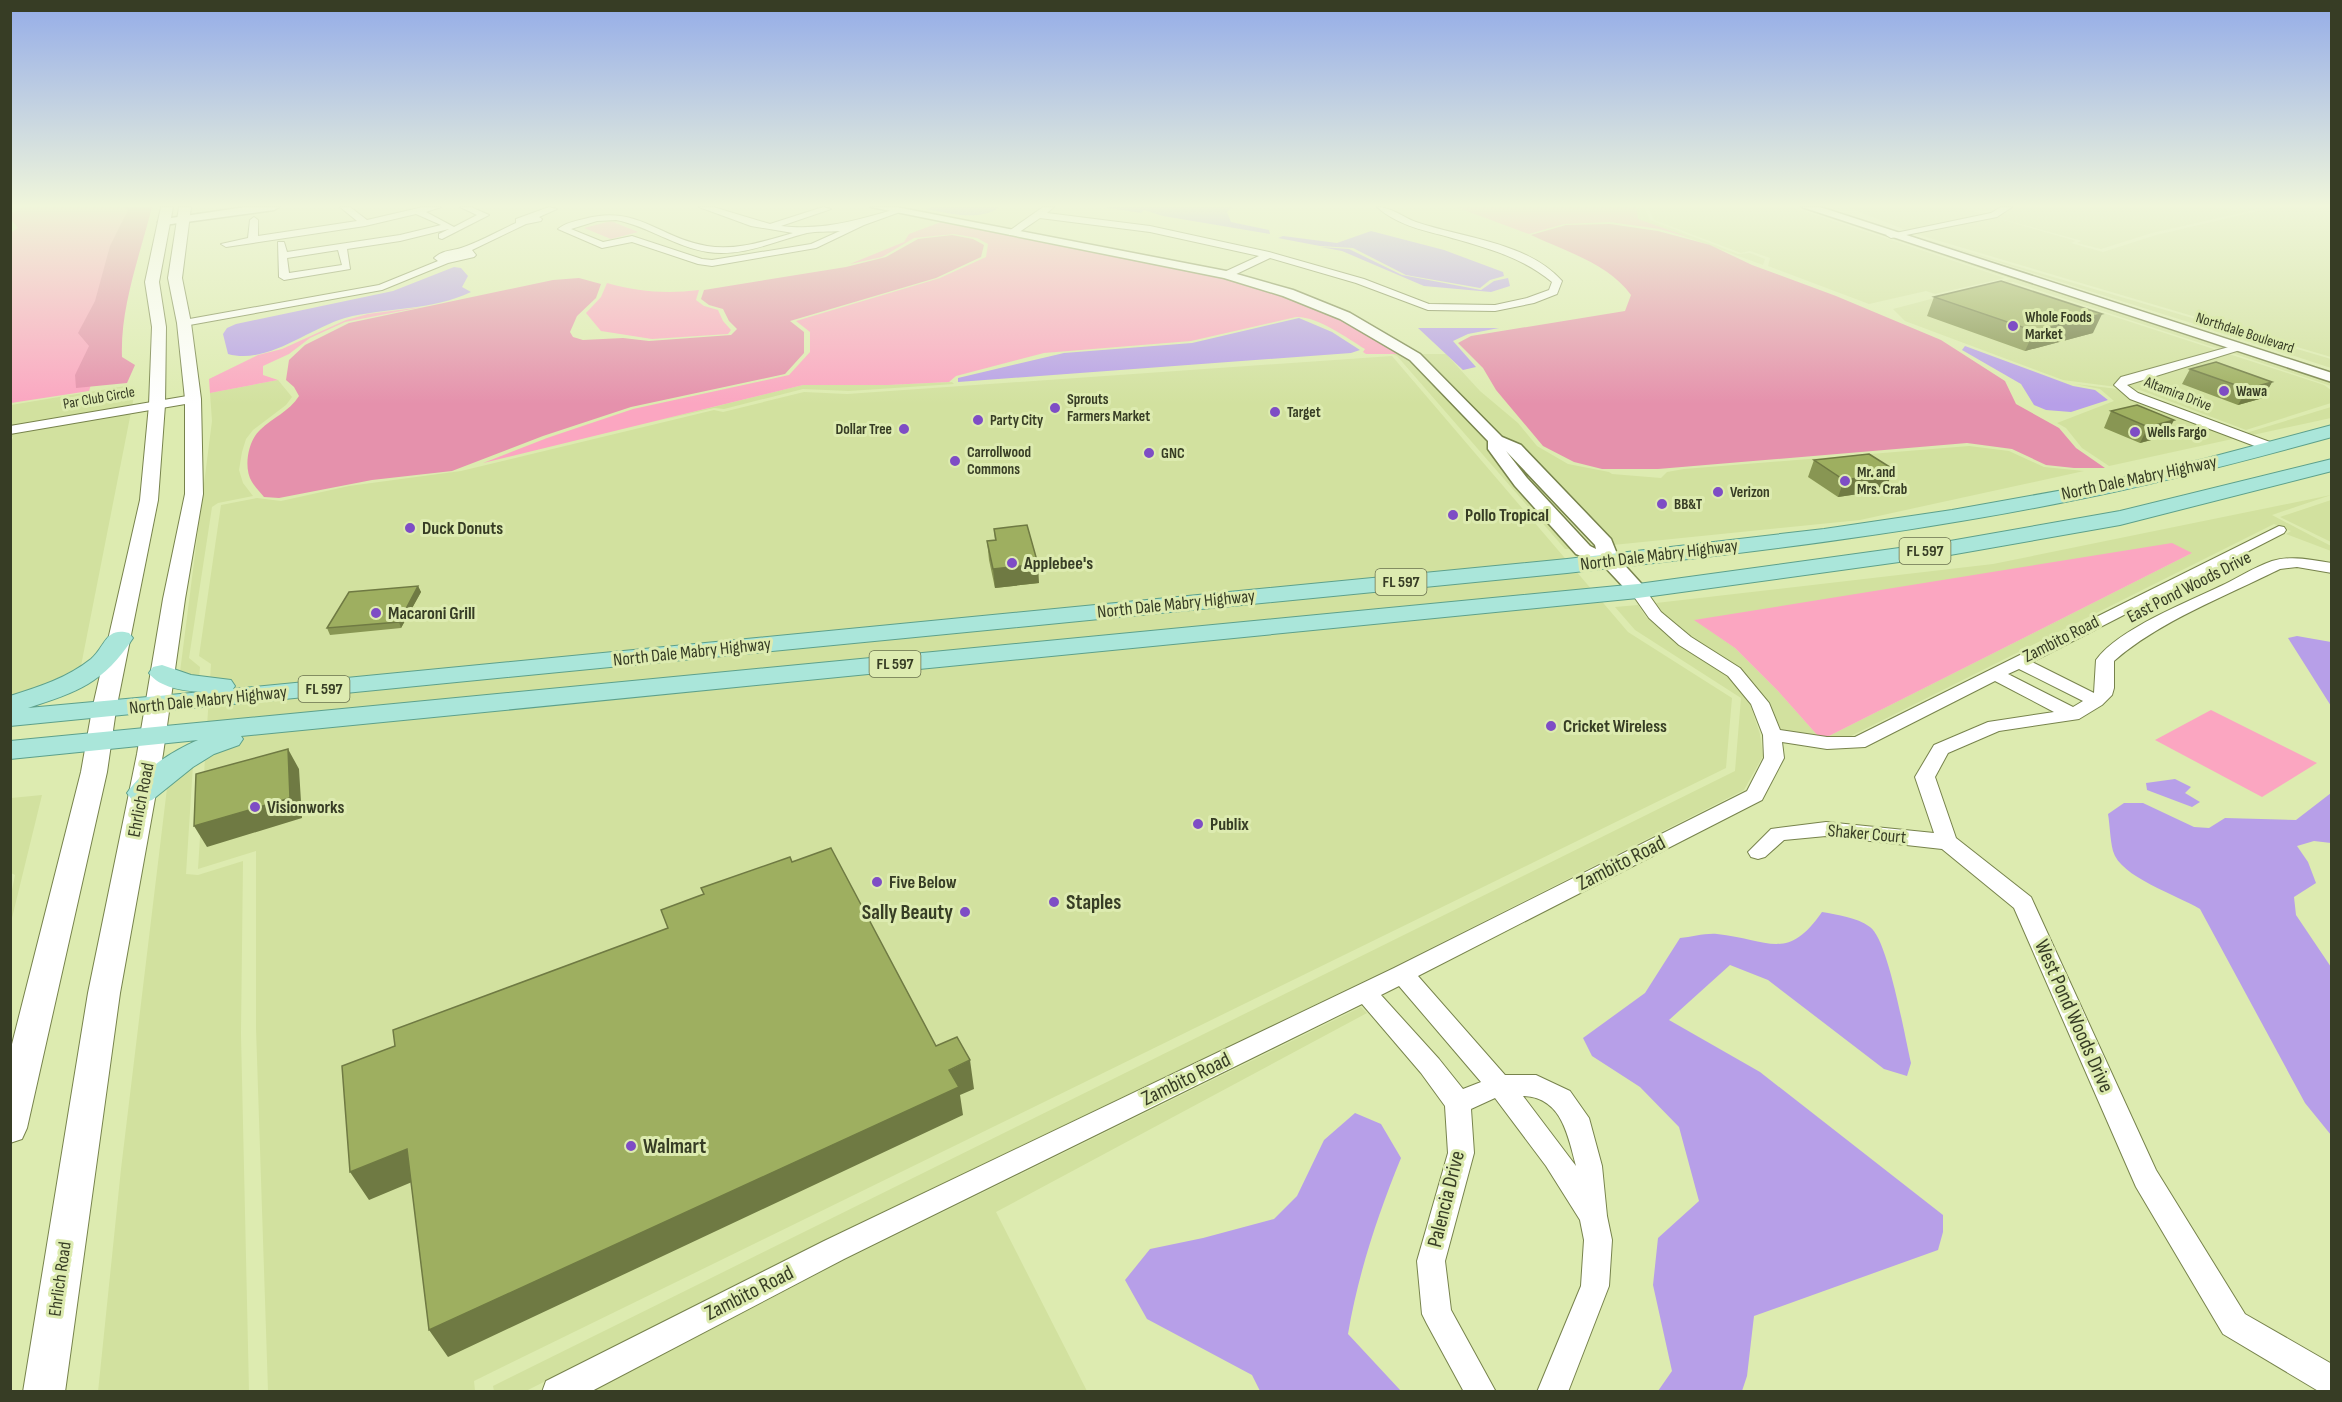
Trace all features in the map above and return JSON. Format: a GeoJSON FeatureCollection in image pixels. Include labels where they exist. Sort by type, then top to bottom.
{"type":"FeatureCollection","features":[{"type":"Feature","properties":{"kind":"main road"},"geometry":{"type":"LineString","coordinates":[[10,1128],[94,772],[104,710],[149,500],[157,405],[159,327],[152,282],[154,272]]}},
{"type":"Feature","properties":{"kind":"main road","name":"Ehrlich Road"},"geometry":{"type":"LineString","coordinates":[[44,1392],[104,993],[142,793],[194,494],[193,399],[176,272]]}},
{"type":"Feature","properties":{"kind":"main road","name":"North Dale Mabry Highway"},"geometry":{"type":"LineString","coordinates":[[10,717],[156,705],[1610,561],[1959,516],[2273,448],[2331,431]]}},
{"type":"Feature","properties":{"kind":"main road","name":"North Dale Mabry Highway"},"geometry":{"type":"LineString","coordinates":[[10,750],[1638,591],[1950,548],[2120,518],[2331,465]]}},
{"type":"Feature","properties":{"kind":"main road"},"geometry":{"type":"LineString","coordinates":[[958,658],[957,650],[969,640],[1119,624],[1193,602]]}},
{"type":"Feature","properties":{"kind":"main road"},"geometry":{"type":"LineString","coordinates":[[10,705],[53,691],[79,679],[101,664],[120,638]]}},
{"type":"Feature","properties":{"kind":"main road"},"geometry":{"type":"LineString","coordinates":[[162,673],[186,683],[217,686],[373,677],[406,680]]}},
{"type":"Feature","properties":{"kind":"main road"},"geometry":{"type":"LineString","coordinates":[[142,793],[165,772],[196,750],[298,722]]}},
{"type":"Feature","properties":{"kind":"street"},"geometry":{"type":"LineString","coordinates":[[284,272],[284,277],[313,272]]}},
{"type":"Feature","properties":{"kind":"street"},"geometry":{"type":"LineString","coordinates":[[184,323],[382,287],[418,272]]}},
{"type":"Feature","properties":{"kind":"street"},"geometry":{"type":"LineString","coordinates":[[1212,272],[1288,293],[1345,316],[1395,344],[1430,371],[1496,440],[1496,449],[1521,482],[1583,550],[1610,561],[1638,591]]}},
{"type":"Feature","properties":{"kind":"street"},"geometry":{"type":"LineString","coordinates":[[1220,274],[1224,272]]}},
{"type":"Feature","properties":{"kind":"street"},"geometry":{"type":"LineString","coordinates":[[1330,272],[1360,281],[1428,307],[1495,308],[1530,301],[1553,292],[1557,281],[1549,272]]}},
{"type":"Feature","properties":{"kind":"street","name":"Northdale Boulevard"},"geometry":{"type":"LineString","coordinates":[[2013,272],[2242,346],[2331,378]]}},
{"type":"Feature","properties":{"kind":"street","name":"Northdale Boulevard"},"geometry":{"type":"LineString","coordinates":[[2045,283],[2140,316],[2242,346]]}},
{"type":"Feature","properties":{"kind":"street"},"geometry":{"type":"LineString","coordinates":[[2242,346],[2331,371]]}},
{"type":"Feature","properties":{"kind":"street","name":"Altamira Drive"},"geometry":{"type":"LineString","coordinates":[[2242,346],[2125,380],[2120,385],[2134,396],[2273,448]]}},
{"type":"Feature","properties":{"kind":"street","name":"Par Club Circle"},"geometry":{"type":"LineString","coordinates":[[10,430],[193,399]]}},
{"type":"Feature","properties":{"kind":"street","name":"Zambito Road"},"geometry":{"type":"LineString","coordinates":[[1772,735],[1827,743],[1858,742],[2278,530]]}},
{"type":"Feature","properties":{"kind":"street","name":"East Pond Woods Drive"},"geometry":{"type":"LineString","coordinates":[[2096,701],[2103,695],[2105,688],[2104,660],[2147,629],[2276,565],[2297,562],[2331,568]]}},
{"type":"Feature","properties":{"kind":"street","name":"Zambito Road"},"geometry":{"type":"LineString","coordinates":[[558,1392],[845,1245],[1402,974],[1755,795],[1774,758],[1772,735],[1760,703],[1734,672],[1677,634],[1655,615],[1638,591]]}},
{"type":"Feature","properties":{"kind":"street"},"geometry":{"type":"LineString","coordinates":[[2017,662],[2096,701]]}},
{"type":"Feature","properties":{"kind":"street"},"geometry":{"type":"LineString","coordinates":[[1994,674],[2073,715]]}},
{"type":"Feature","properties":{"kind":"street"},"geometry":{"type":"LineString","coordinates":[[1947,842],[1925,777],[1941,749],[1995,726],[2073,715],[2096,701]]}},
{"type":"Feature","properties":{"kind":"street","name":"Shaker Court"},"geometry":{"type":"LineString","coordinates":[[1758,852],[1778,834],[1826,829],[1947,842]]}},
{"type":"Feature","properties":{"kind":"street","name":"West Pond Woods Drive"},"geometry":{"type":"LineString","coordinates":[[1947,842],[2023,903],[2146,1178],[2234,1324],[2331,1381]]}},
{"type":"Feature","properties":{"kind":"street"},"geometry":{"type":"LineString","coordinates":[[1402,974],[1499,1085],[1555,1158],[1593,1216]]}},
{"type":"Feature","properties":{"kind":"street"},"geometry":{"type":"LineString","coordinates":[[1365,992],[1430,1066],[1458,1103],[1499,1085],[1536,1086],[1561,1100],[1576,1118],[1589,1166],[1593,1216],[1598,1240],[1594,1286],[1552,1392]]}},
{"type":"Feature","properties":{"kind":"street","name":"Palencia Drive"},"geometry":{"type":"LineString","coordinates":[[1458,1103],[1461,1153],[1431,1261],[1437,1314],[1480,1392]]}},
{"type":"Feature","properties":{"kind":"shaded area"},"geometry":{"type":"Polygon","coordinates":[[[10,272],[126,272],[89,391],[11,403],[10,272]]]}},
{"type":"Feature","properties":{"kind":"shaded area"},"geometry":{"type":"Polygon","coordinates":[[[103,272],[134,272],[124,319],[122,357],[135,365],[127,383],[76,388],[75,375],[89,346],[78,333],[95,301],[103,272]]]}},
{"type":"Feature","properties":{"kind":"shaded area"},"geometry":{"type":"Polygon","coordinates":[[[440,272],[465,272],[468,276],[462,287],[471,292],[441,303],[345,318],[258,355],[228,354],[223,334],[227,328],[236,324],[393,291],[440,272]]]}},
{"type":"Feature","properties":{"kind":"shaded area"},"geometry":{"type":"Polygon","coordinates":[[[812,272],[948,272],[936,278],[790,321],[804,332],[804,353],[785,374],[631,407],[543,436],[452,471],[372,480],[279,498],[264,497],[249,476],[247,462],[252,441],[265,425],[291,406],[299,396],[286,380],[289,360],[305,345],[349,323],[553,280],[579,278],[601,284],[596,298],[577,316],[570,332],[573,337],[583,340],[623,338],[649,341],[731,335],[737,329],[729,321],[723,309],[709,305],[701,299],[704,290],[812,272]]]}},
{"type":"Feature","properties":{"kind":"shaded area"},"geometry":{"type":"Polygon","coordinates":[[[952,272],[1203,272],[1283,294],[1340,317],[1402,354],[1366,354],[1363,352],[1365,349],[1332,328],[1313,320],[1296,317],[1191,341],[1044,353],[956,376],[949,382],[803,385],[483,463],[547,438],[633,409],[789,375],[810,352],[810,332],[796,321],[952,272]]]}},
{"type":"Feature","properties":{"kind":"shaded area"},"geometry":{"type":"Polygon","coordinates":[[[1392,272],[1481,290],[1494,281],[1508,278],[1510,286],[1491,292],[1424,286],[1392,272]]]}},
{"type":"Feature","properties":{"kind":"shaded area"},"geometry":{"type":"Polygon","coordinates":[[[1401,272],[1503,272],[1504,276],[1490,280],[1480,288],[1401,272]]]}},
{"type":"Feature","properties":{"kind":"shaded area"},"geometry":{"type":"Polygon","coordinates":[[[1607,272],[1772,272],[1836,296],[1941,340],[2005,381],[2016,404],[2059,428],[2076,448],[2105,468],[2046,465],[2012,449],[1967,443],[1658,469],[1602,469],[1574,462],[1543,446],[1496,390],[1483,368],[1458,343],[1471,336],[1625,311],[1631,295],[1607,272]]]}},
{"type":"Feature","properties":{"kind":"shaded area"},"geometry":{"type":"Polygon","coordinates":[[[1785,272],[1988,272],[2005,278],[1935,294],[1926,291],[1869,304],[1785,272]]]}},
{"type":"Feature","properties":{"kind":"shaded area"},"geometry":{"type":"Polygon","coordinates":[[[1991,272],[2000,272],[2226,347],[2219,349],[2013,282],[1970,289],[2011,279],[1991,272]]]}},
{"type":"Feature","properties":{"kind":"shaded area"},"geometry":{"type":"Polygon","coordinates":[[[2030,272],[2038,272],[2331,359],[2331,368],[2030,272]]]}},
{"type":"Feature","properties":{"kind":"shaded area"},"geometry":{"type":"Polygon","coordinates":[[[2046,272],[2331,272],[2331,357],[2046,272]]]}},
{"type":"Feature","properties":{"kind":"shaded area"},"geometry":{"type":"Polygon","coordinates":[[[607,283],[653,291],[699,290],[696,300],[704,306],[718,310],[723,321],[731,330],[728,334],[652,339],[601,331],[586,313],[601,297],[607,283]]]}},
{"type":"Feature","properties":{"kind":"shaded area"},"geometry":{"type":"Polygon","coordinates":[[[2011,283],[2324,385],[2331,390],[2331,403],[2246,430],[2140,390],[2063,380],[1905,321],[1893,309],[1965,290],[1983,291],[2011,283]]]}},
{"type":"Feature","properties":{"kind":"shaded area"},"geometry":{"type":"Polygon","coordinates":[[[422,307],[345,322],[310,338],[289,354],[263,366],[263,375],[278,380],[210,393],[209,379],[258,355],[282,349],[346,320],[368,314],[422,307]]]}},
{"type":"Feature","properties":{"kind":"shaded area"},"geometry":{"type":"Polygon","coordinates":[[[1299,318],[1332,332],[1360,350],[1351,353],[958,382],[958,378],[1064,353],[1192,343],[1299,318]]]}},
{"type":"Feature","properties":{"kind":"shaded area"},"geometry":{"type":"Polygon","coordinates":[[[1418,328],[1499,328],[1468,334],[1453,341],[1476,367],[1463,370],[1418,328]]]}},
{"type":"Feature","properties":{"kind":"shaded area"},"geometry":{"type":"Polygon","coordinates":[[[1965,346],[2073,386],[2095,390],[2108,400],[2071,412],[2046,410],[2034,405],[2021,384],[1962,350],[1965,346]]]}},
{"type":"Feature","properties":{"kind":"shaded area"},"geometry":{"type":"Polygon","coordinates":[[[2239,351],[2331,380],[2331,386],[2232,353],[2239,351]]]}},
{"type":"Feature","properties":{"kind":"shaded area"},"geometry":{"type":"Polygon","coordinates":[[[1392,354],[1402,354],[1408,358],[1487,438],[1488,452],[1573,549],[1565,549],[1397,356],[1392,354]]]}},
{"type":"Feature","properties":{"kind":"shaded area"},"geometry":{"type":"Polygon","coordinates":[[[1417,354],[1446,354],[1480,391],[1518,423],[1537,446],[1568,464],[1612,474],[1661,478],[1667,472],[1684,469],[1969,446],[2009,451],[2044,467],[2084,471],[1860,520],[1613,545],[1417,354]]]}},
{"type":"Feature","properties":{"kind":"shaded area"},"geometry":{"type":"Polygon","coordinates":[[[1392,356],[1628,632],[1732,698],[1726,768],[474,1381],[475,1391],[268,1391],[256,1028],[256,851],[198,869],[211,664],[199,656],[221,505],[257,498],[281,501],[349,486],[461,471],[714,410],[723,412],[804,392],[847,394],[1392,356]]]}},
{"type":"Feature","properties":{"kind":"shaded area"},"geometry":{"type":"Polygon","coordinates":[[[278,380],[292,397],[286,405],[253,430],[246,439],[242,452],[239,470],[243,483],[253,496],[218,503],[212,507],[189,658],[200,667],[199,679],[180,672],[212,421],[210,393],[278,380]]]}},
{"type":"Feature","properties":{"kind":"shaded area"},"geometry":{"type":"Polygon","coordinates":[[[952,382],[954,384],[849,391],[803,389],[724,409],[714,408],[657,421],[803,385],[952,382]]]}},
{"type":"Feature","properties":{"kind":"shaded area"},"geometry":{"type":"Polygon","coordinates":[[[2075,384],[2118,389],[2127,396],[2237,438],[2109,466],[2082,448],[2066,428],[2057,423],[2114,401],[2100,389],[2075,384]]]}},
{"type":"Feature","properties":{"kind":"shaded area"},"geometry":{"type":"Polygon","coordinates":[[[125,386],[125,391],[135,390],[132,407],[11,428],[11,405],[125,386]]]}},
{"type":"Feature","properties":{"kind":"shaded area"},"geometry":{"type":"Polygon","coordinates":[[[2135,391],[2246,433],[2331,407],[2331,418],[2248,436],[2135,391]]]}},
{"type":"Feature","properties":{"kind":"shaded area"},"geometry":{"type":"Polygon","coordinates":[[[131,412],[80,671],[11,700],[10,446],[13,437],[11,433],[131,412]]]}},
{"type":"Feature","properties":{"kind":"shaded area"},"geometry":{"type":"Polygon","coordinates":[[[2331,495],[2272,515],[2331,546],[2331,551],[2286,534],[2291,531],[2274,524],[1851,736],[1827,737],[2192,553],[1695,620],[1735,648],[1818,736],[1781,730],[1770,702],[1744,671],[1693,638],[1663,613],[1656,603],[1993,564],[2331,495]]]}},
{"type":"Feature","properties":{"kind":"shaded area"},"geometry":{"type":"Polygon","coordinates":[[[2331,500],[2331,542],[2280,517],[2331,500]]]}},
{"type":"Feature","properties":{"kind":"shaded area"},"geometry":{"type":"Polygon","coordinates":[[[2172,543],[2192,553],[1827,737],[1818,736],[1735,648],[1694,620],[2172,543]]]}},
{"type":"Feature","properties":{"kind":"shaded area"},"geometry":{"type":"Polygon","coordinates":[[[1638,605],[1646,617],[1677,643],[1726,674],[1750,704],[1760,734],[1763,756],[1744,790],[1395,966],[829,1238],[526,1391],[494,1391],[493,1386],[1735,771],[1741,698],[1635,630],[1615,607],[1638,605]]]}},
{"type":"Feature","properties":{"kind":"shaded area"},"geometry":{"type":"Polygon","coordinates":[[[2297,636],[2331,642],[2331,706],[2288,638],[2297,636]]]}},
{"type":"Feature","properties":{"kind":"shaded area"},"geometry":{"type":"Polygon","coordinates":[[[2211,710],[2317,763],[2262,797],[2155,740],[2211,710]]]}},
{"type":"Feature","properties":{"kind":"shaded area"},"geometry":{"type":"Polygon","coordinates":[[[193,765],[186,874],[198,875],[243,861],[241,1034],[249,1391],[98,1392],[121,1169],[168,780],[193,765]]]}},
{"type":"Feature","properties":{"kind":"shaded area"},"geometry":{"type":"Polygon","coordinates":[[[2175,779],[2191,787],[2185,793],[2200,802],[2192,807],[2147,790],[2146,783],[2175,779]]]}},
{"type":"Feature","properties":{"kind":"shaded area"},"geometry":{"type":"Polygon","coordinates":[[[2331,793],[2331,843],[2314,841],[2297,846],[2308,862],[2316,883],[2294,897],[2296,915],[2331,967],[2331,1135],[2305,1103],[2200,909],[2126,869],[2113,851],[2108,814],[2124,803],[2143,803],[2194,827],[2209,828],[2225,818],[2296,820],[2331,793]]]}},
{"type":"Feature","properties":{"kind":"shaded area"},"geometry":{"type":"Polygon","coordinates":[[[42,795],[11,922],[11,895],[15,875],[11,873],[11,798],[42,795]]]}},
{"type":"Feature","properties":{"kind":"shaded area"},"geometry":{"type":"Polygon","coordinates":[[[1822,912],[1859,921],[1870,927],[1877,935],[1889,969],[1911,1063],[1907,1076],[1884,1069],[1768,980],[1730,965],[1669,1020],[1760,1072],[1943,1215],[1943,1232],[1938,1250],[1754,1316],[1747,1376],[1742,1391],[1658,1391],[1672,1371],[1653,1285],[1658,1238],[1699,1201],[1679,1127],[1640,1087],[1592,1056],[1583,1038],[1645,993],[1680,938],[1717,934],[1763,943],[1787,943],[1798,938],[1810,928],[1822,912]]]}},
{"type":"Feature","properties":{"kind":"shaded area"},"geometry":{"type":"Polygon","coordinates":[[[1361,1007],[1367,1013],[996,1212],[1087,1391],[590,1392],[839,1263],[1361,1007]]]}},
{"type":"Feature","properties":{"kind":"shaded area"},"geometry":{"type":"Polygon","coordinates":[[[1355,1113],[1381,1124],[1401,1158],[1370,1244],[1357,1289],[1348,1334],[1401,1391],[1260,1391],[1252,1375],[1147,1319],[1125,1280],[1150,1249],[1274,1219],[1297,1196],[1324,1140],[1355,1113]]]}},
{"type":"Feature","properties":{"kind":"building"},"geometry":{"type":"Polygon","coordinates":[[[2001,281],[2102,314],[2034,331],[1934,297],[2001,281]]]}},
{"type":"Feature","properties":{"kind":"building"},"geometry":{"type":"Polygon","coordinates":[[[2216,362],[2272,382],[2247,389],[2190,369],[2216,362]]]}},
{"type":"Feature","properties":{"kind":"building"},"geometry":{"type":"Polygon","coordinates":[[[2137,405],[2174,420],[2148,427],[2111,411],[2137,405]]]}},
{"type":"Feature","properties":{"kind":"building"},"geometry":{"type":"Polygon","coordinates":[[[1869,454],[1893,469],[1866,472],[1872,476],[1844,480],[1814,460],[1869,454]]]}},
{"type":"Feature","properties":{"kind":"building"},"geometry":{"type":"Polygon","coordinates":[[[1027,525],[1038,564],[993,569],[987,541],[996,540],[994,529],[1027,525]]]}},
{"type":"Feature","properties":{"kind":"building","name":"Macaroni Grill"},"geometry":{"type":"Polygon","coordinates":[[[418,586],[399,622],[327,628],[349,592],[418,586]]]}},
{"type":"Feature","properties":{"kind":"building"},"geometry":{"type":"Polygon","coordinates":[[[288,749],[290,798],[194,826],[196,774],[288,749]]]}},
{"type":"Feature","properties":{"kind":"building","name":"Walmart"},"geometry":{"type":"Polygon","coordinates":[[[831,848],[936,1046],[957,1037],[970,1060],[949,1070],[959,1087],[429,1330],[407,1149],[350,1172],[342,1066],[395,1046],[393,1030],[668,928],[661,910],[704,894],[701,888],[790,857],[792,862],[831,848]]]}},
{"type":"Feature","properties":{"kind":"place","name":"Whole Foods Market"},"geometry":{"type":"Point","coordinates":[2013,326]}},
{"type":"Feature","properties":{"kind":"place","name":"Wawa"},"geometry":{"type":"Point","coordinates":[2224,391]}},
{"type":"Feature","properties":{"kind":"place","name":"Sprouts Farmers Market"},"geometry":{"type":"Point","coordinates":[1055,408]}},
{"type":"Feature","properties":{"kind":"place","name":"Target"},"geometry":{"type":"Point","coordinates":[1275,412]}},
{"type":"Feature","properties":{"kind":"place","name":"Party City"},"geometry":{"type":"Point","coordinates":[978,420]}},
{"type":"Feature","properties":{"kind":"place","name":"Dollar Tree"},"geometry":{"type":"Point","coordinates":[904,429]}},
{"type":"Feature","properties":{"kind":"place","name":"Wells Fargo"},"geometry":{"type":"Point","coordinates":[2135,432]}},
{"type":"Feature","properties":{"kind":"place","name":"GNC"},"geometry":{"type":"Point","coordinates":[1149,453]}},
{"type":"Feature","properties":{"kind":"place","name":"Carrollwood Commons"},"geometry":{"type":"Point","coordinates":[955,461]}},
{"type":"Feature","properties":{"kind":"place","name":"Mr. and Mrs. Crab"},"geometry":{"type":"Point","coordinates":[1845,481]}},
{"type":"Feature","properties":{"kind":"place","name":"Verizon"},"geometry":{"type":"Point","coordinates":[1718,492]}},
{"type":"Feature","properties":{"kind":"place","name":"BB&T"},"geometry":{"type":"Point","coordinates":[1662,504]}},
{"type":"Feature","properties":{"kind":"place","name":"Pollo Tropical"},"geometry":{"type":"Point","coordinates":[1453,515]}},
{"type":"Feature","properties":{"kind":"place","name":"Duck Donuts"},"geometry":{"type":"Point","coordinates":[410,528]}},
{"type":"Feature","properties":{"kind":"place","name":"Applebee's"},"geometry":{"type":"Point","coordinates":[1012,563]}},
{"type":"Feature","properties":{"kind":"place","name":"Macaroni Grill"},"geometry":{"type":"Point","coordinates":[376,613]}},
{"type":"Feature","properties":{"kind":"place","name":"Cricket Wireless"},"geometry":{"type":"Point","coordinates":[1551,726]}},
{"type":"Feature","properties":{"kind":"place","name":"Visionworks"},"geometry":{"type":"Point","coordinates":[255,807]}},
{"type":"Feature","properties":{"kind":"place","name":"Publix"},"geometry":{"type":"Point","coordinates":[1198,824]}},
{"type":"Feature","properties":{"kind":"place","name":"Five Below"},"geometry":{"type":"Point","coordinates":[877,882]}},
{"type":"Feature","properties":{"kind":"place","name":"Staples"},"geometry":{"type":"Point","coordinates":[1054,902]}},
{"type":"Feature","properties":{"kind":"place","name":"Sally Beauty"},"geometry":{"type":"Point","coordinates":[965,912]}},
{"type":"Feature","properties":{"kind":"place","name":"Walmart"},"geometry":{"type":"Point","coordinates":[631,1146]}}]}
